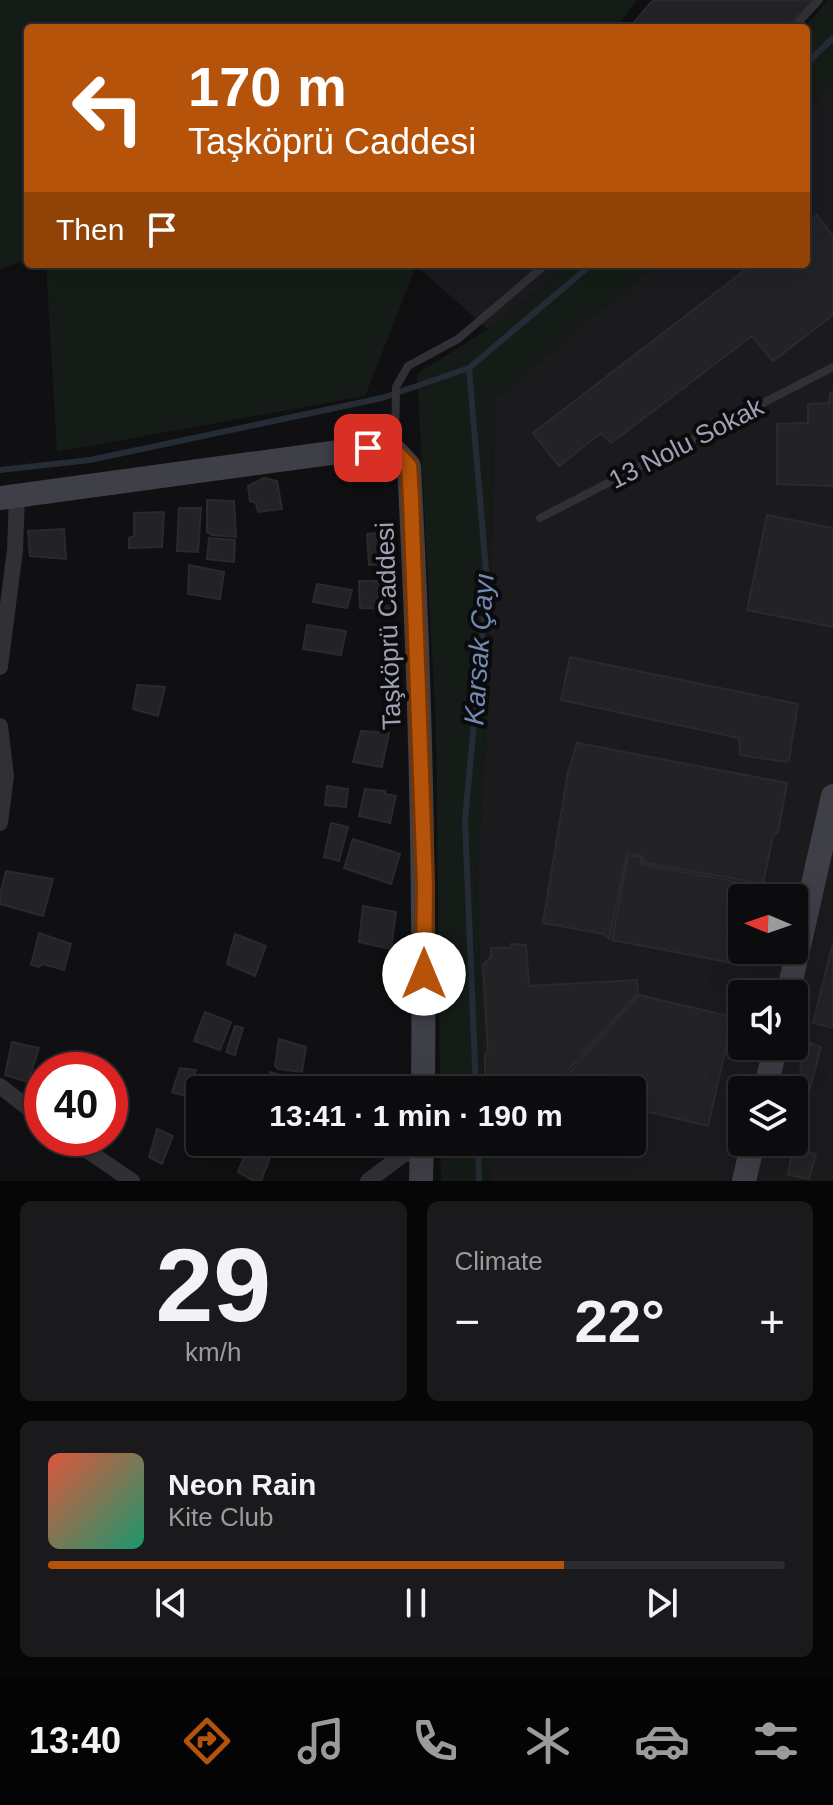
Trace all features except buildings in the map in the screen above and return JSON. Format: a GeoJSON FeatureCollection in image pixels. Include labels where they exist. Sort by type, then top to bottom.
{"type":"FeatureCollection","features":[{"type":"Feature","properties":{"kind":"street"},"geometry":{"type":"LineString","coordinates":[[0,667],[15,550],[9,497],[368,448],[395,451]]}},
{"type":"Feature","properties":{"kind":"street","name":"Taşköprü Caddesi"},"geometry":{"type":"LineString","coordinates":[[395,451],[409,466],[416,592],[425,886],[423,1076]]}},
{"type":"Feature","properties":{"kind":"street"},"geometry":{"type":"LineString","coordinates":[[0,726],[6,776],[0,823]]}},
{"type":"Feature","properties":{"kind":"street"},"geometry":{"type":"LineString","coordinates":[[791,980],[833,796]]}},
{"type":"Feature","properties":{"kind":"street"},"geometry":{"type":"LineString","coordinates":[[0,1086],[24,1105]]}},
{"type":"Feature","properties":{"kind":"street"},"geometry":{"type":"LineString","coordinates":[[95,1156],[132,1181]]}},
{"type":"Feature","properties":{"kind":"street"},"geometry":{"type":"LineString","coordinates":[[368,1181],[401,1156]]}},
{"type":"Feature","properties":{"kind":"street"},"geometry":{"type":"LineString","coordinates":[[421,1181],[422,1156]]}},
{"type":"Feature","properties":{"kind":"street"},"geometry":{"type":"LineString","coordinates":[[744,1181],[750,1156]]}},
{"type":"Feature","properties":{"kind":"lane"},"geometry":{"type":"LineString","coordinates":[[797,24],[819,0]]}},
{"type":"Feature","properties":{"kind":"lane"},"geometry":{"type":"LineString","coordinates":[[395,451],[396,387],[408,366],[458,339],[541,268]]}},
{"type":"Feature","properties":{"kind":"lane","name":"13 Nolu Sokak"},"geometry":{"type":"LineString","coordinates":[[540,518],[833,367]]}},
{"type":"Feature","properties":{"kind":"shaded area"},"geometry":{"type":"Polygon","coordinates":[[[0,0],[637,0],[619,24],[24,24],[24,261],[0,270],[0,0]]]}},
{"type":"Feature","properties":{"kind":"shaded area"},"geometry":{"type":"Polygon","coordinates":[[[828,0],[833,0],[833,80],[810,106],[810,24],[807,24],[828,0]]]}},
{"type":"Feature","properties":{"kind":"shaded area"},"geometry":{"type":"Polygon","coordinates":[[[833,80],[833,1181],[490,1181],[487,1156],[646,1156],[646,1076],[484,1076],[477,873],[489,689],[495,399],[651,268],[810,268],[810,106],[833,80]]]}},
{"type":"Feature","properties":{"kind":"shaded area"},"geometry":{"type":"Polygon","coordinates":[[[46,268],[415,268],[365,396],[57,452],[46,268]]]}},
{"type":"Feature","properties":{"kind":"shaded area"},"geometry":{"type":"Polygon","coordinates":[[[418,268],[565,268],[488,329],[418,268]]]}},
{"type":"Feature","properties":{"kind":"shaded area"},"geometry":{"type":"Polygon","coordinates":[[[565,268],[651,268],[495,399],[489,689],[477,873],[484,1076],[440,1076],[436,727],[417,374],[488,329],[565,268]]]}},
{"type":"Feature","properties":{"kind":"shaded area"},"geometry":{"type":"Polygon","coordinates":[[[440,1156],[487,1156],[490,1181],[441,1181],[440,1156]]]}},
{"type":"Feature","properties":{"kind":"waterway","name":"Karsak Çayı"},"geometry":{"type":"LineString","coordinates":[[810,60],[833,38]]}},
{"type":"Feature","properties":{"kind":"waterway","name":"Karsak Çayı"},"geometry":{"type":"LineString","coordinates":[[475,1076],[465,820],[487,583],[469,368],[587,268]]}},
{"type":"Feature","properties":{"kind":"waterway"},"geometry":{"type":"LineString","coordinates":[[0,470],[90,460],[382,398],[469,368]]}},
{"type":"Feature","properties":{"kind":"waterway","name":"Karsak Çayı"},"geometry":{"type":"LineString","coordinates":[[478,1156],[479,1181]]}},
{"type":"Feature","properties":{"kind":"route"},"geometry":{"type":"LineString","coordinates":[[368,448],[395,451],[409,466],[425,886],[424,974]]}}]}
